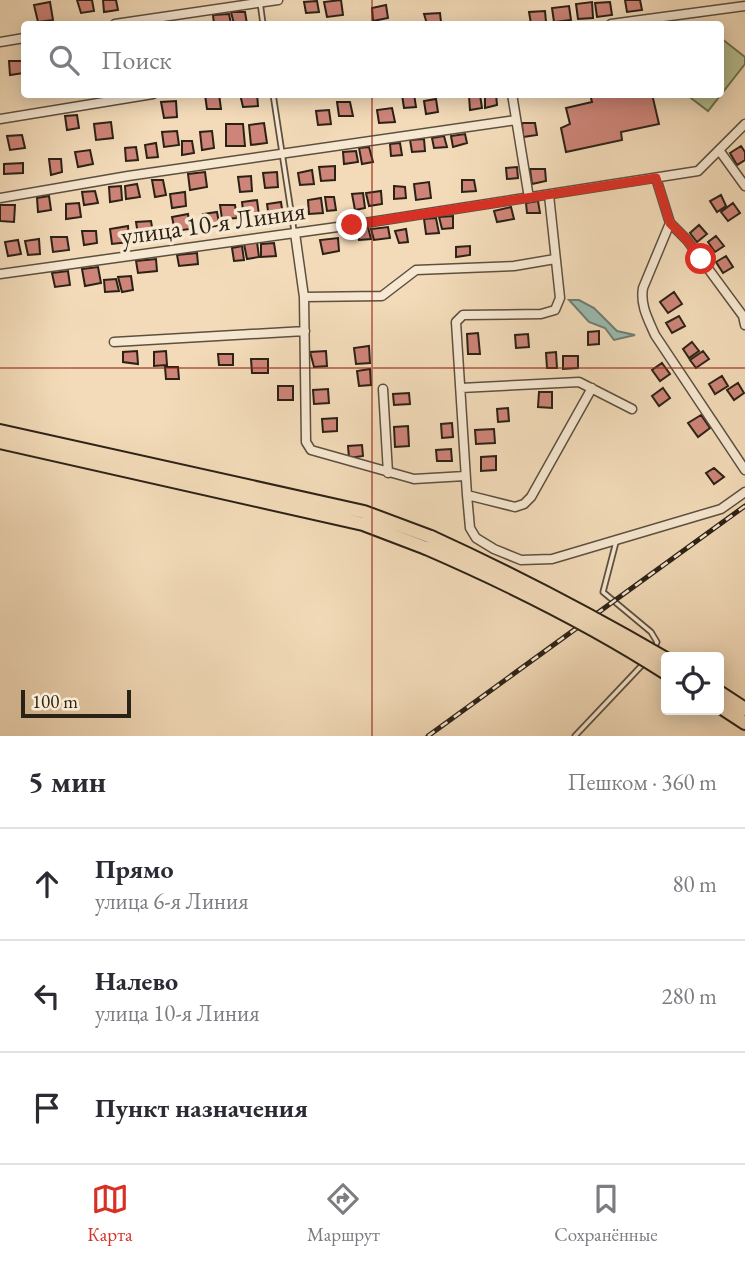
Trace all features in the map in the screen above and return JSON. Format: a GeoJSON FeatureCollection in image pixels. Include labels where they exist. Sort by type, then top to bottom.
{"type":"FeatureCollection","features":[{"type":"Feature","properties":{"kind":"main road"},"geometry":{"type":"LineString","coordinates":[[0,431],[364,512],[511,585],[661,670]]}},
{"type":"Feature","properties":{"kind":"main road"},"geometry":{"type":"LineString","coordinates":[[0,442],[363,524],[428,543],[517,576],[597,618],[661,656]]}},
{"type":"Feature","properties":{"kind":"main road"},"geometry":{"type":"LineString","coordinates":[[724,697],[744,718]]}},
{"type":"Feature","properties":{"kind":"main road"},"geometry":{"type":"LineString","coordinates":[[724,708],[744,718]]}},
{"type":"Feature","properties":{"kind":"street"},"geometry":{"type":"LineString","coordinates":[[135,21],[278,0]]}},
{"type":"Feature","properties":{"kind":"street"},"geometry":{"type":"LineString","coordinates":[[633,21],[745,6]]}},
{"type":"Feature","properties":{"kind":"street"},"geometry":{"type":"LineString","coordinates":[[0,42],[21,38]]}},
{"type":"Feature","properties":{"kind":"street"},"geometry":{"type":"LineString","coordinates":[[0,119],[129,98]]}},
{"type":"Feature","properties":{"kind":"street"},"geometry":{"type":"LineString","coordinates":[[513,98],[529,198]]}},
{"type":"Feature","properties":{"kind":"street"},"geometry":{"type":"LineString","coordinates":[[0,198],[128,176],[516,120]]}},
{"type":"Feature","properties":{"kind":"street","name":"улица 10-я Линия"},"geometry":{"type":"LineString","coordinates":[[0,274],[295,233],[698,171],[745,124]]}},
{"type":"Feature","properties":{"kind":"street"},"geometry":{"type":"LineString","coordinates":[[719,150],[745,186]]}},
{"type":"Feature","properties":{"kind":"street"},"geometry":{"type":"LineString","coordinates":[[656,178],[670,223],[687,240],[743,316],[745,325]]}},
{"type":"Feature","properties":{"kind":"street"},"geometry":{"type":"LineString","coordinates":[[549,195],[560,298],[555,310],[541,314],[463,314],[456,325],[465,476],[470,528],[476,538],[494,549],[522,560],[552,559],[721,509],[745,492]]}},
{"type":"Feature","properties":{"kind":"street"},"geometry":{"type":"LineString","coordinates":[[670,223],[643,288],[645,312],[655,335],[745,470]]}},
{"type":"Feature","properties":{"kind":"street"},"geometry":{"type":"LineString","coordinates":[[295,233],[304,298],[306,442],[319,454],[414,479],[465,476]]}},
{"type":"Feature","properties":{"kind":"street"},"geometry":{"type":"LineString","coordinates":[[304,298],[382,296],[416,270],[514,266],[555,259]]}},
{"type":"Feature","properties":{"kind":"street"},"geometry":{"type":"LineString","coordinates":[[114,342],[305,331]]}},
{"type":"Feature","properties":{"kind":"street"},"geometry":{"type":"LineString","coordinates":[[461,388],[579,382],[632,409]]}},
{"type":"Feature","properties":{"kind":"street"},"geometry":{"type":"LineString","coordinates":[[467,495],[515,507],[524,504],[531,497],[592,388]]}},
{"type":"Feature","properties":{"kind":"street"},"geometry":{"type":"LineString","coordinates":[[383,389],[388,473]]}},
{"type":"Feature","properties":{"kind":"lane"},"geometry":{"type":"LineString","coordinates":[[260,1],[263,21]]}},
{"type":"Feature","properties":{"kind":"lane"},"geometry":{"type":"LineString","coordinates":[[274,98],[295,233]]}},
{"type":"Feature","properties":{"kind":"lane"},"geometry":{"type":"LineString","coordinates":[[575,736],[651,656],[657,642],[651,632],[603,592],[617,540]]}},
{"type":"Feature","properties":{"kind":"green space"},"geometry":{"type":"Polygon","coordinates":[[[724,41],[745,57],[745,64],[724,91],[724,41]]]}},
{"type":"Feature","properties":{"kind":"green space"},"geometry":{"type":"Polygon","coordinates":[[[691,98],[718,98],[708,111],[691,98]]]}},
{"type":"Feature","properties":{"kind":"water"},"geometry":{"type":"Polygon","coordinates":[[[569,300],[579,300],[594,308],[617,331],[635,335],[614,340],[605,328],[589,322],[569,300]]]}},
{"type":"Feature","properties":{"kind":"building"},"geometry":{"type":"Polygon","coordinates":[[[77,0],[92,0],[94,11],[81,13],[77,0]]]}},
{"type":"Feature","properties":{"kind":"building"},"geometry":{"type":"Polygon","coordinates":[[[103,0],[116,0],[118,10],[104,12],[103,0]]]}},
{"type":"Feature","properties":{"kind":"building"},"geometry":{"type":"Polygon","coordinates":[[[341,0],[343,15],[327,17],[324,2],[341,0]]]}},
{"type":"Feature","properties":{"kind":"building"},"geometry":{"type":"Polygon","coordinates":[[[625,0],[640,0],[642,10],[627,12],[625,0]]]}},
{"type":"Feature","properties":{"kind":"building"},"geometry":{"type":"Polygon","coordinates":[[[317,1],[319,12],[306,13],[304,2],[317,1]]]}},
{"type":"Feature","properties":{"kind":"building"},"geometry":{"type":"Polygon","coordinates":[[[50,2],[53,20],[38,21],[34,5],[50,2]]]}},
{"type":"Feature","properties":{"kind":"building"},"geometry":{"type":"Polygon","coordinates":[[[592,2],[593,18],[578,19],[576,4],[592,2]]]}},
{"type":"Feature","properties":{"kind":"building"},"geometry":{"type":"Polygon","coordinates":[[[610,2],[612,15],[597,17],[595,3],[610,2]]]}},
{"type":"Feature","properties":{"kind":"building"},"geometry":{"type":"Polygon","coordinates":[[[386,5],[388,18],[373,21],[372,8],[386,5]]]}},
{"type":"Feature","properties":{"kind":"building"},"geometry":{"type":"Polygon","coordinates":[[[569,6],[571,20],[554,21],[552,8],[569,6]]]}},
{"type":"Feature","properties":{"kind":"building"},"geometry":{"type":"Polygon","coordinates":[[[545,11],[546,21],[530,21],[529,12],[545,11]]]}},
{"type":"Feature","properties":{"kind":"building"},"geometry":{"type":"Polygon","coordinates":[[[231,12],[245,12],[246,21],[233,21],[231,12]]]}},
{"type":"Feature","properties":{"kind":"building"},"geometry":{"type":"Polygon","coordinates":[[[440,13],[441,21],[426,21],[424,14],[440,13]]]}},
{"type":"Feature","properties":{"kind":"building"},"geometry":{"type":"Polygon","coordinates":[[[229,14],[230,21],[214,21],[213,15],[229,14]]]}},
{"type":"Feature","properties":{"kind":"building"},"geometry":{"type":"Polygon","coordinates":[[[9,61],[21,61],[21,73],[10,75],[9,61]]]}},
{"type":"Feature","properties":{"kind":"building"},"geometry":{"type":"Polygon","coordinates":[[[205,98],[220,98],[221,109],[207,109],[205,98]]]}},
{"type":"Feature","properties":{"kind":"building"},"geometry":{"type":"Polygon","coordinates":[[[241,98],[257,98],[258,106],[243,107],[241,98]]]}},
{"type":"Feature","properties":{"kind":"building"},"geometry":{"type":"Polygon","coordinates":[[[402,98],[415,98],[416,107],[404,108],[402,98]]]}},
{"type":"Feature","properties":{"kind":"building"},"geometry":{"type":"Polygon","coordinates":[[[469,98],[480,98],[482,108],[470,110],[469,98]]]}},
{"type":"Feature","properties":{"kind":"building"},"geometry":{"type":"Polygon","coordinates":[[[485,98],[496,98],[497,105],[485,108],[485,98]]]}},
{"type":"Feature","properties":{"kind":"building"},"geometry":{"type":"Polygon","coordinates":[[[591,98],[653,98],[659,124],[621,132],[622,140],[566,152],[561,128],[570,124],[566,108],[592,102],[591,98]]]}},
{"type":"Feature","properties":{"kind":"building"},"geometry":{"type":"Polygon","coordinates":[[[436,99],[438,112],[426,114],[424,101],[436,99]]]}},
{"type":"Feature","properties":{"kind":"building"},"geometry":{"type":"Polygon","coordinates":[[[176,101],[177,117],[164,118],[161,102],[176,101]]]}},
{"type":"Feature","properties":{"kind":"building"},"geometry":{"type":"Polygon","coordinates":[[[337,102],[350,102],[353,116],[339,116],[337,102]]]}},
{"type":"Feature","properties":{"kind":"building"},"geometry":{"type":"Polygon","coordinates":[[[392,108],[395,122],[379,123],[377,110],[392,108]]]}},
{"type":"Feature","properties":{"kind":"building"},"geometry":{"type":"Polygon","coordinates":[[[329,110],[331,124],[318,125],[316,111],[329,110]]]}},
{"type":"Feature","properties":{"kind":"building"},"geometry":{"type":"Polygon","coordinates":[[[77,115],[79,128],[67,130],[65,116],[77,115]]]}},
{"type":"Feature","properties":{"kind":"building"},"geometry":{"type":"Polygon","coordinates":[[[111,122],[113,138],[96,140],[94,124],[111,122]]]}},
{"type":"Feature","properties":{"kind":"building"},"geometry":{"type":"Polygon","coordinates":[[[264,123],[267,143],[251,145],[249,125],[264,123]]]}},
{"type":"Feature","properties":{"kind":"building"},"geometry":{"type":"Polygon","coordinates":[[[522,123],[535,123],[537,135],[523,137],[522,123]]]}},
{"type":"Feature","properties":{"kind":"building"},"geometry":{"type":"Polygon","coordinates":[[[226,124],[243,124],[245,146],[226,146],[226,124]]]}},
{"type":"Feature","properties":{"kind":"building"},"geometry":{"type":"Polygon","coordinates":[[[177,131],[179,145],[164,147],[162,132],[177,131]]]}},
{"type":"Feature","properties":{"kind":"building"},"geometry":{"type":"Polygon","coordinates":[[[212,131],[214,148],[202,150],[200,132],[212,131]]]}},
{"type":"Feature","properties":{"kind":"building"},"geometry":{"type":"Polygon","coordinates":[[[465,134],[467,143],[453,147],[451,136],[465,134]]]}},
{"type":"Feature","properties":{"kind":"building"},"geometry":{"type":"Polygon","coordinates":[[[22,135],[25,148],[10,150],[7,136],[22,135]]]}},
{"type":"Feature","properties":{"kind":"building"},"geometry":{"type":"Polygon","coordinates":[[[444,136],[447,147],[434,148],[432,138],[444,136]]]}},
{"type":"Feature","properties":{"kind":"building"},"geometry":{"type":"Polygon","coordinates":[[[424,139],[425,151],[412,152],[410,140],[424,139]]]}},
{"type":"Feature","properties":{"kind":"building"},"geometry":{"type":"Polygon","coordinates":[[[182,141],[192,141],[194,153],[182,155],[182,141]]]}},
{"type":"Feature","properties":{"kind":"building"},"geometry":{"type":"Polygon","coordinates":[[[156,143],[158,157],[147,158],[145,145],[156,143]]]}},
{"type":"Feature","properties":{"kind":"building"},"geometry":{"type":"Polygon","coordinates":[[[400,143],[402,155],[391,156],[390,144],[400,143]]]}},
{"type":"Feature","properties":{"kind":"building"},"geometry":{"type":"Polygon","coordinates":[[[741,146],[745,152],[745,160],[737,165],[730,153],[741,146]]]}},
{"type":"Feature","properties":{"kind":"building"},"geometry":{"type":"Polygon","coordinates":[[[136,147],[138,160],[126,161],[125,148],[136,147]]]}},
{"type":"Feature","properties":{"kind":"building"},"geometry":{"type":"Polygon","coordinates":[[[369,147],[373,162],[362,164],[359,148],[369,147]]]}},
{"type":"Feature","properties":{"kind":"building"},"geometry":{"type":"Polygon","coordinates":[[[90,150],[93,164],[78,167],[75,152],[90,150]]]}},
{"type":"Feature","properties":{"kind":"building"},"geometry":{"type":"Polygon","coordinates":[[[356,151],[358,162],[344,164],[343,152],[356,151]]]}},
{"type":"Feature","properties":{"kind":"building"},"geometry":{"type":"Polygon","coordinates":[[[49,159],[61,159],[62,172],[51,175],[49,159]]]}},
{"type":"Feature","properties":{"kind":"building"},"geometry":{"type":"Polygon","coordinates":[[[23,163],[23,173],[4,174],[4,164],[23,163]]]}},
{"type":"Feature","properties":{"kind":"building"},"geometry":{"type":"Polygon","coordinates":[[[335,166],[335,180],[321,181],[319,167],[335,166]]]}},
{"type":"Feature","properties":{"kind":"building"},"geometry":{"type":"Polygon","coordinates":[[[517,167],[518,178],[507,179],[506,168],[517,167]]]}},
{"type":"Feature","properties":{"kind":"building"},"geometry":{"type":"Polygon","coordinates":[[[530,169],[545,169],[546,181],[532,184],[530,169]]]}},
{"type":"Feature","properties":{"kind":"building"},"geometry":{"type":"Polygon","coordinates":[[[312,170],[314,184],[300,185],[298,173],[312,170]]]}},
{"type":"Feature","properties":{"kind":"building"},"geometry":{"type":"Polygon","coordinates":[[[205,172],[207,187],[190,190],[188,174],[205,172]]]}},
{"type":"Feature","properties":{"kind":"building"},"geometry":{"type":"Polygon","coordinates":[[[277,172],[278,187],[265,188],[263,173],[277,172]]]}},
{"type":"Feature","properties":{"kind":"building"},"geometry":{"type":"Polygon","coordinates":[[[251,176],[252,191],[240,192],[238,177],[251,176]]]}},
{"type":"Feature","properties":{"kind":"building"},"geometry":{"type":"Polygon","coordinates":[[[152,180],[163,180],[166,195],[155,197],[152,180]]]}},
{"type":"Feature","properties":{"kind":"building"},"geometry":{"type":"Polygon","coordinates":[[[462,180],[474,180],[476,191],[462,192],[462,180]]]}},
{"type":"Feature","properties":{"kind":"building"},"geometry":{"type":"Polygon","coordinates":[[[429,182],[431,198],[416,200],[414,184],[429,182]]]}},
{"type":"Feature","properties":{"kind":"building"},"geometry":{"type":"Polygon","coordinates":[[[137,184],[140,197],[126,199],[125,186],[137,184]]]}},
{"type":"Feature","properties":{"kind":"building"},"geometry":{"type":"Polygon","coordinates":[[[121,186],[122,200],[110,202],[109,187],[121,186]]]}},
{"type":"Feature","properties":{"kind":"building"},"geometry":{"type":"Polygon","coordinates":[[[394,186],[405,187],[406,198],[394,199],[394,186]]]}},
{"type":"Feature","properties":{"kind":"building"},"geometry":{"type":"Polygon","coordinates":[[[95,191],[98,203],[84,205],[82,192],[95,191]]]}},
{"type":"Feature","properties":{"kind":"building"},"geometry":{"type":"Polygon","coordinates":[[[381,191],[382,204],[369,206],[366,193],[381,191]]]}},
{"type":"Feature","properties":{"kind":"building"},"geometry":{"type":"Polygon","coordinates":[[[185,192],[186,206],[172,208],[170,194],[185,192]]]}},
{"type":"Feature","properties":{"kind":"building"},"geometry":{"type":"Polygon","coordinates":[[[363,193],[365,208],[355,210],[352,194],[363,193]]]}},
{"type":"Feature","properties":{"kind":"building"},"geometry":{"type":"Polygon","coordinates":[[[721,195],[726,206],[717,212],[710,201],[721,195]]]}},
{"type":"Feature","properties":{"kind":"building"},"geometry":{"type":"Polygon","coordinates":[[[49,196],[51,210],[38,212],[37,198],[49,196]]]}},
{"type":"Feature","properties":{"kind":"building"},"geometry":{"type":"Polygon","coordinates":[[[325,197],[334,197],[336,210],[327,211],[325,197]]]}},
{"type":"Feature","properties":{"kind":"building"},"geometry":{"type":"Polygon","coordinates":[[[321,198],[323,213],[309,214],[308,200],[321,198]]]}},
{"type":"Feature","properties":{"kind":"building"},"geometry":{"type":"Polygon","coordinates":[[[257,200],[259,215],[244,218],[242,202],[257,200]]]}},
{"type":"Feature","properties":{"kind":"building"},"geometry":{"type":"Polygon","coordinates":[[[538,201],[540,213],[527,213],[526,203],[538,201]]]}},
{"type":"Feature","properties":{"kind":"building"},"geometry":{"type":"Polygon","coordinates":[[[281,202],[283,216],[269,218],[267,204],[281,202]]]}},
{"type":"Feature","properties":{"kind":"building"},"geometry":{"type":"Polygon","coordinates":[[[79,203],[81,217],[66,219],[66,204],[79,203]]]}},
{"type":"Feature","properties":{"kind":"building"},"geometry":{"type":"Polygon","coordinates":[[[733,203],[740,213],[728,221],[721,212],[733,203]]]}},
{"type":"Feature","properties":{"kind":"building"},"geometry":{"type":"Polygon","coordinates":[[[0,205],[15,205],[14,222],[0,221],[0,205]]]}},
{"type":"Feature","properties":{"kind":"building"},"geometry":{"type":"Polygon","coordinates":[[[220,205],[235,205],[237,218],[222,219],[220,205]]]}},
{"type":"Feature","properties":{"kind":"building"},"geometry":{"type":"Polygon","coordinates":[[[511,207],[514,219],[497,222],[494,211],[511,207]]]}},
{"type":"Feature","properties":{"kind":"building"},"geometry":{"type":"Polygon","coordinates":[[[217,212],[220,228],[206,229],[203,214],[217,212]]]}},
{"type":"Feature","properties":{"kind":"building"},"geometry":{"type":"Polygon","coordinates":[[[188,214],[190,229],[175,231],[172,217],[188,214]]]}},
{"type":"Feature","properties":{"kind":"building"},"geometry":{"type":"Polygon","coordinates":[[[453,216],[453,228],[442,229],[439,217],[453,216]]]}},
{"type":"Feature","properties":{"kind":"building"},"geometry":{"type":"Polygon","coordinates":[[[436,218],[439,233],[426,234],[424,219],[436,218]]]}},
{"type":"Feature","properties":{"kind":"building"},"geometry":{"type":"Polygon","coordinates":[[[151,221],[153,233],[138,235],[136,222],[151,221]]]}},
{"type":"Feature","properties":{"kind":"building"},"geometry":{"type":"Polygon","coordinates":[[[699,225],[707,234],[697,242],[690,233],[699,225]]]}},
{"type":"Feature","properties":{"kind":"building"},"geometry":{"type":"Polygon","coordinates":[[[128,226],[129,242],[112,244],[110,229],[128,226]]]}},
{"type":"Feature","properties":{"kind":"building"},"geometry":{"type":"Polygon","coordinates":[[[368,227],[371,239],[359,240],[357,229],[368,227]]]}},
{"type":"Feature","properties":{"kind":"building"},"geometry":{"type":"Polygon","coordinates":[[[388,227],[390,238],[374,240],[371,229],[388,227]]]}},
{"type":"Feature","properties":{"kind":"building"},"geometry":{"type":"Polygon","coordinates":[[[406,229],[408,242],[399,243],[395,231],[406,229]]]}},
{"type":"Feature","properties":{"kind":"building"},"geometry":{"type":"Polygon","coordinates":[[[82,231],[96,231],[97,243],[84,245],[82,231]]]}},
{"type":"Feature","properties":{"kind":"building"},"geometry":{"type":"Polygon","coordinates":[[[716,236],[724,246],[715,252],[708,242],[716,236]]]}},
{"type":"Feature","properties":{"kind":"building"},"geometry":{"type":"Polygon","coordinates":[[[51,237],[67,237],[69,250],[53,252],[51,237]]]}},
{"type":"Feature","properties":{"kind":"building"},"geometry":{"type":"Polygon","coordinates":[[[338,238],[339,251],[323,254],[320,240],[338,238]]]}},
{"type":"Feature","properties":{"kind":"building"},"geometry":{"type":"Polygon","coordinates":[[[39,239],[40,254],[28,255],[25,241],[39,239]]]}},
{"type":"Feature","properties":{"kind":"building"},"geometry":{"type":"Polygon","coordinates":[[[18,240],[21,254],[8,256],[5,242],[18,240]]]}},
{"type":"Feature","properties":{"kind":"building"},"geometry":{"type":"Polygon","coordinates":[[[257,242],[259,257],[247,259],[244,244],[257,242]]]}},
{"type":"Feature","properties":{"kind":"building"},"geometry":{"type":"Polygon","coordinates":[[[274,243],[276,256],[261,257],[261,244],[274,243]]]}},
{"type":"Feature","properties":{"kind":"building"},"geometry":{"type":"Polygon","coordinates":[[[242,246],[244,260],[234,261],[232,248],[242,246]]]}},
{"type":"Feature","properties":{"kind":"building"},"geometry":{"type":"Polygon","coordinates":[[[470,246],[470,255],[456,257],[456,247],[470,246]]]}},
{"type":"Feature","properties":{"kind":"building"},"geometry":{"type":"Polygon","coordinates":[[[197,253],[198,264],[179,266],[177,255],[197,253]]]}},
{"type":"Feature","properties":{"kind":"building"},"geometry":{"type":"Polygon","coordinates":[[[726,256],[733,267],[723,273],[716,262],[726,256]]]}},
{"type":"Feature","properties":{"kind":"building"},"geometry":{"type":"Polygon","coordinates":[[[156,259],[157,271],[138,273],[136,261],[156,259]]]}},
{"type":"Feature","properties":{"kind":"building"},"geometry":{"type":"Polygon","coordinates":[[[98,267],[101,283],[85,286],[82,269],[98,267]]]}},
{"type":"Feature","properties":{"kind":"building"},"geometry":{"type":"Polygon","coordinates":[[[68,271],[70,285],[55,287],[52,273],[68,271]]]}},
{"type":"Feature","properties":{"kind":"building"},"geometry":{"type":"Polygon","coordinates":[[[131,276],[133,290],[122,292],[118,277],[131,276]]]}},
{"type":"Feature","properties":{"kind":"building"},"geometry":{"type":"Polygon","coordinates":[[[116,279],[119,291],[105,292],[104,280],[116,279]]]}},
{"type":"Feature","properties":{"kind":"building"},"geometry":{"type":"Polygon","coordinates":[[[674,292],[682,304],[668,313],[660,302],[674,292]]]}},
{"type":"Feature","properties":{"kind":"building"},"geometry":{"type":"Polygon","coordinates":[[[679,316],[685,326],[672,333],[666,323],[679,316]]]}},
{"type":"Feature","properties":{"kind":"building"},"geometry":{"type":"Polygon","coordinates":[[[599,331],[599,344],[588,345],[588,332],[599,331]]]}},
{"type":"Feature","properties":{"kind":"building"},"geometry":{"type":"Polygon","coordinates":[[[478,333],[480,354],[468,354],[467,334],[478,333]]]}},
{"type":"Feature","properties":{"kind":"building"},"geometry":{"type":"Polygon","coordinates":[[[528,334],[529,347],[516,348],[515,335],[528,334]]]}},
{"type":"Feature","properties":{"kind":"building"},"geometry":{"type":"Polygon","coordinates":[[[692,342],[699,351],[689,358],[683,349],[692,342]]]}},
{"type":"Feature","properties":{"kind":"building"},"geometry":{"type":"Polygon","coordinates":[[[369,346],[370,363],[356,364],[354,348],[369,346]]]}},
{"type":"Feature","properties":{"kind":"building"},"geometry":{"type":"Polygon","coordinates":[[[137,351],[138,364],[123,362],[123,352],[137,351]]]}},
{"type":"Feature","properties":{"kind":"building"},"geometry":{"type":"Polygon","coordinates":[[[166,351],[167,365],[154,366],[154,352],[166,351]]]}},
{"type":"Feature","properties":{"kind":"building"},"geometry":{"type":"Polygon","coordinates":[[[326,351],[327,366],[314,367],[310,352],[326,351]]]}},
{"type":"Feature","properties":{"kind":"building"},"geometry":{"type":"Polygon","coordinates":[[[703,351],[709,359],[696,368],[690,360],[703,351]]]}},
{"type":"Feature","properties":{"kind":"building"},"geometry":{"type":"Polygon","coordinates":[[[556,352],[557,368],[547,368],[546,353],[556,352]]]}},
{"type":"Feature","properties":{"kind":"building"},"geometry":{"type":"Polygon","coordinates":[[[218,354],[233,354],[233,365],[219,365],[218,354]]]}},
{"type":"Feature","properties":{"kind":"building"},"geometry":{"type":"Polygon","coordinates":[[[563,356],[578,356],[578,368],[563,369],[563,356]]]}},
{"type":"Feature","properties":{"kind":"building"},"geometry":{"type":"Polygon","coordinates":[[[251,359],[268,359],[268,373],[252,373],[251,359]]]}},
{"type":"Feature","properties":{"kind":"building"},"geometry":{"type":"Polygon","coordinates":[[[662,363],[670,374],[660,381],[652,370],[662,363]]]}},
{"type":"Feature","properties":{"kind":"building"},"geometry":{"type":"Polygon","coordinates":[[[165,367],[178,367],[179,379],[166,379],[165,367]]]}},
{"type":"Feature","properties":{"kind":"building"},"geometry":{"type":"Polygon","coordinates":[[[370,369],[371,385],[359,386],[357,371],[370,369]]]}},
{"type":"Feature","properties":{"kind":"building"},"geometry":{"type":"Polygon","coordinates":[[[722,376],[728,386],[715,394],[709,384],[722,376]]]}},
{"type":"Feature","properties":{"kind":"building"},"geometry":{"type":"Polygon","coordinates":[[[738,383],[744,393],[734,400],[727,390],[738,383]]]}},
{"type":"Feature","properties":{"kind":"building"},"geometry":{"type":"Polygon","coordinates":[[[278,386],[293,386],[293,400],[278,400],[278,386]]]}},
{"type":"Feature","properties":{"kind":"building"},"geometry":{"type":"Polygon","coordinates":[[[663,388],[670,398],[659,406],[652,396],[663,388]]]}},
{"type":"Feature","properties":{"kind":"building"},"geometry":{"type":"Polygon","coordinates":[[[328,389],[329,403],[314,404],[313,390],[328,389]]]}},
{"type":"Feature","properties":{"kind":"building"},"geometry":{"type":"Polygon","coordinates":[[[539,392],[552,392],[552,408],[538,407],[539,392]]]}},
{"type":"Feature","properties":{"kind":"building"},"geometry":{"type":"Polygon","coordinates":[[[409,393],[410,404],[394,405],[393,394],[409,393]]]}},
{"type":"Feature","properties":{"kind":"building"},"geometry":{"type":"Polygon","coordinates":[[[508,408],[509,421],[498,422],[497,409],[508,408]]]}},
{"type":"Feature","properties":{"kind":"building"},"geometry":{"type":"Polygon","coordinates":[[[701,415],[710,428],[698,437],[688,423],[701,415]]]}},
{"type":"Feature","properties":{"kind":"building"},"geometry":{"type":"Polygon","coordinates":[[[337,418],[337,431],[323,432],[322,419],[337,418]]]}},
{"type":"Feature","properties":{"kind":"building"},"geometry":{"type":"Polygon","coordinates":[[[452,423],[453,437],[442,438],[441,424],[452,423]]]}},
{"type":"Feature","properties":{"kind":"building"},"geometry":{"type":"Polygon","coordinates":[[[408,426],[409,446],[395,447],[394,427],[408,426]]]}},
{"type":"Feature","properties":{"kind":"building"},"geometry":{"type":"Polygon","coordinates":[[[494,429],[495,443],[476,444],[475,430],[494,429]]]}},
{"type":"Feature","properties":{"kind":"building"},"geometry":{"type":"Polygon","coordinates":[[[362,445],[363,456],[349,458],[348,446],[362,445]]]}},
{"type":"Feature","properties":{"kind":"building"},"geometry":{"type":"Polygon","coordinates":[[[451,449],[452,461],[437,461],[436,450],[451,449]]]}},
{"type":"Feature","properties":{"kind":"building"},"geometry":{"type":"Polygon","coordinates":[[[496,456],[496,470],[481,471],[481,457],[496,456]]]}},
{"type":"Feature","properties":{"kind":"building"},"geometry":{"type":"Polygon","coordinates":[[[714,468],[724,477],[714,484],[706,473],[714,468]]]}},
{"type":"Feature","properties":{"kind":"railway"},"geometry":{"type":"LineString","coordinates":[[428,736],[745,506]]}},
{"type":"Feature","properties":{"kind":"route"},"geometry":{"type":"LineString","coordinates":[[352,225],[656,178],[670,223],[701,259]]}}]}
